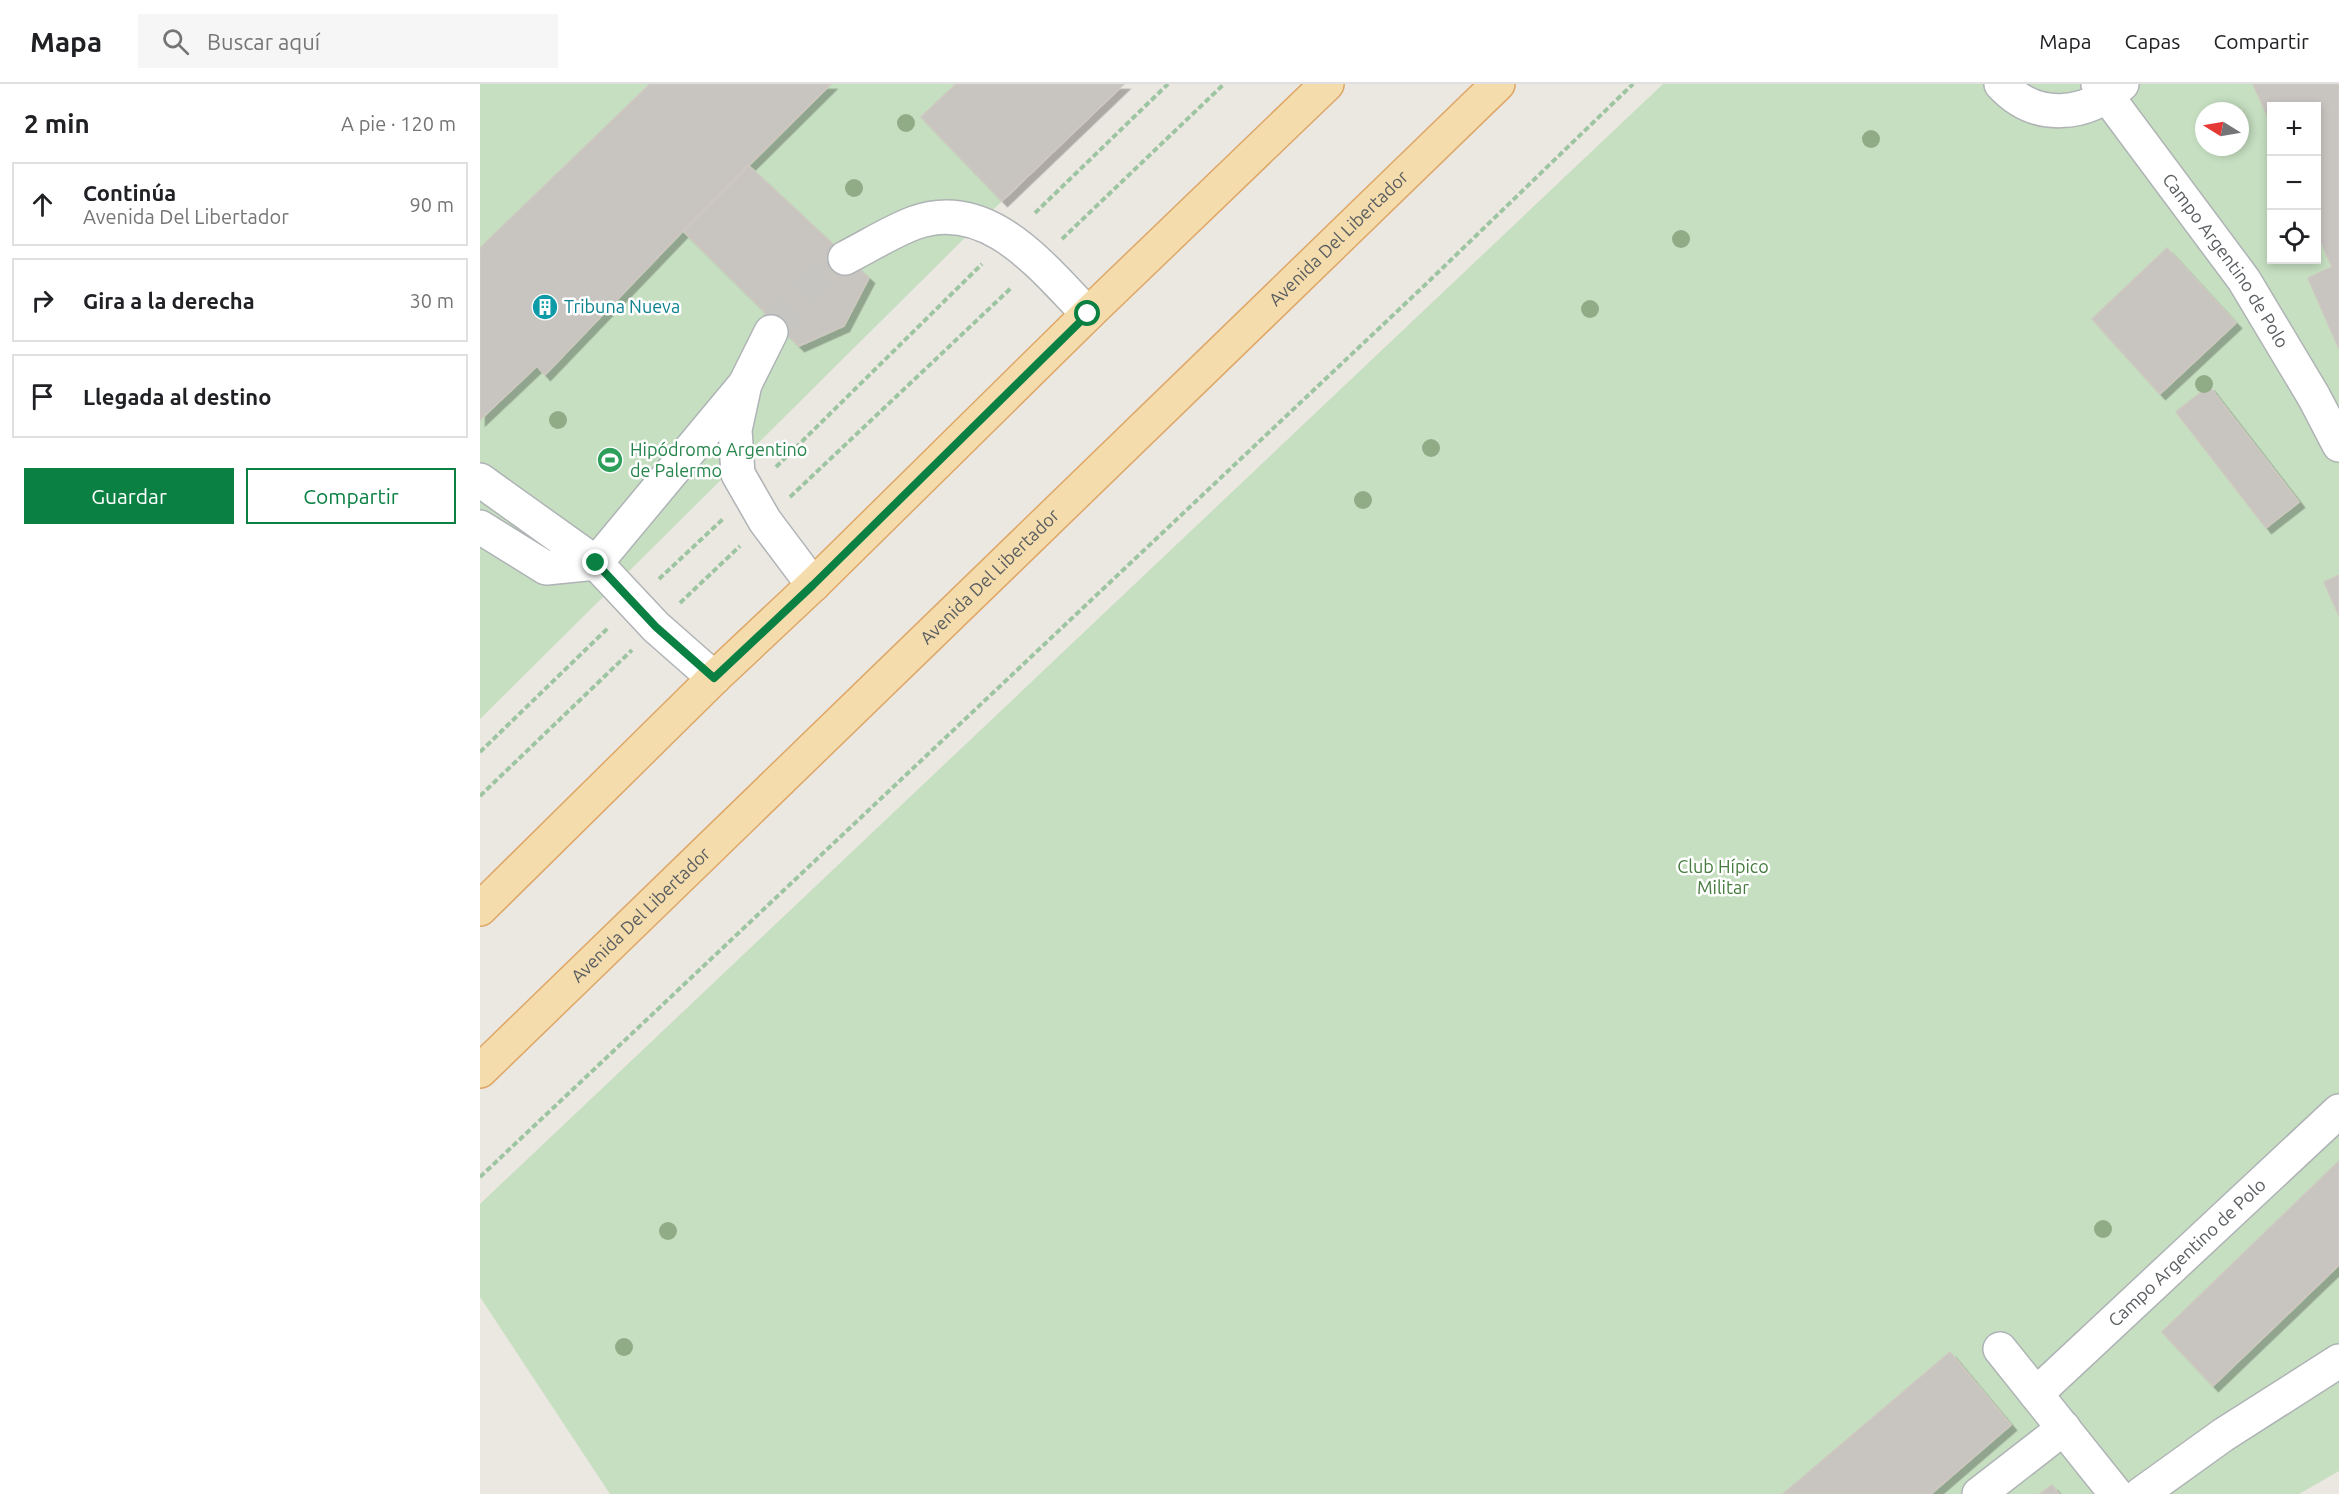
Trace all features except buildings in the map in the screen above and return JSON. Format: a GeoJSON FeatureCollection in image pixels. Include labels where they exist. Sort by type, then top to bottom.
{"type":"FeatureCollection","features":[{"type":"Feature","properties":{"kind":"main road"},"geometry":{"type":"LineString","coordinates":[[480,909],[714,678],[813,585],[1088,314],[1327,84]]}},
{"type":"Feature","properties":{"kind":"main road","name":"Avenida Del Libertador"},"geometry":{"type":"LineString","coordinates":[[480,1071],[1498,84]]}},
{"type":"Feature","properties":{"kind":"lane"},"geometry":{"type":"LineString","coordinates":[[2001,84],[2009,93],[2032,106],[2057,111],[2083,108],[2109,89]]}},
{"type":"Feature","properties":{"kind":"lane","name":"Campo Argentino de Polo"},"geometry":{"type":"LineString","coordinates":[[2109,89],[2244,280],[2314,397],[2339,445]]}},
{"type":"Feature","properties":{"kind":"lane"},"geometry":{"type":"LineString","coordinates":[[845,258],[915,223],[952,215],[988,225],[1008,238],[1038,262],[1088,314]]}},
{"type":"Feature","properties":{"kind":"lane"},"geometry":{"type":"LineString","coordinates":[[480,527],[546,568],[596,563],[745,384],[771,332]]}},
{"type":"Feature","properties":{"kind":"lane"},"geometry":{"type":"LineString","coordinates":[[745,384],[735,429],[738,474],[757,507],[813,585]]}},
{"type":"Feature","properties":{"kind":"lane"},"geometry":{"type":"LineString","coordinates":[[480,480],[596,563],[656,627],[714,678]]}},
{"type":"Feature","properties":{"kind":"lane","name":"Campo Argentino de Polo"},"geometry":{"type":"LineString","coordinates":[[2036,1394],[2339,1111]]}},
{"type":"Feature","properties":{"kind":"lane"},"geometry":{"type":"LineString","coordinates":[[2000,1349],[2116,1494]]}},
{"type":"Feature","properties":{"kind":"lane"},"geometry":{"type":"LineString","coordinates":[[2141,1494],[2223,1435],[2339,1361]]}},
{"type":"Feature","properties":{"kind":"lane"},"geometry":{"type":"LineString","coordinates":[[1980,1494],[2064,1428]]}},
{"type":"Feature","properties":{"kind":"path"},"geometry":{"type":"LineString","coordinates":[[480,796],[656,627],[757,507],[1008,238],[1168,84]]}},
{"type":"Feature","properties":{"kind":"path"},"geometry":{"type":"LineString","coordinates":[[480,752],[634,603],[757,507],[1038,262],[1224,84]]}},
{"type":"Feature","properties":{"kind":"path"},"geometry":{"type":"LineString","coordinates":[[480,1177],[1416,293],[1633,84]]}},
{"type":"Feature","properties":{"kind":"green space","name":"Hipódromo Argentino de Palermo"},"geometry":{"type":"Polygon","coordinates":[[[480,84],[1124,84],[1002,201],[480,719],[480,84]]]}},
{"type":"Feature","properties":{"kind":"green space","name":"Club Hípico Militar"},"geometry":{"type":"Polygon","coordinates":[[[1663,84],[2339,84],[2339,1471],[2299,1494],[610,1494],[480,1297],[480,1204],[1663,84]]]}},
{"type":"Feature","properties":{"kind":"tunnel"},"geometry":{"type":"LineString","coordinates":[[771,332],[805,291],[845,258]]}},
{"type":"Feature","properties":{"kind":"place","name":"Tribuna Nueva"},"geometry":{"type":"Point","coordinates":[545,307]}},
{"type":"Feature","properties":{"kind":"place","name":"Hipódromo Argentino de Palermo"},"geometry":{"type":"Point","coordinates":[610,460]}},
{"type":"Feature","properties":{"kind":"route"},"geometry":{"type":"LineString","coordinates":[[596,563],[656,627],[714,678],[813,585],[1088,314]]}}]}
